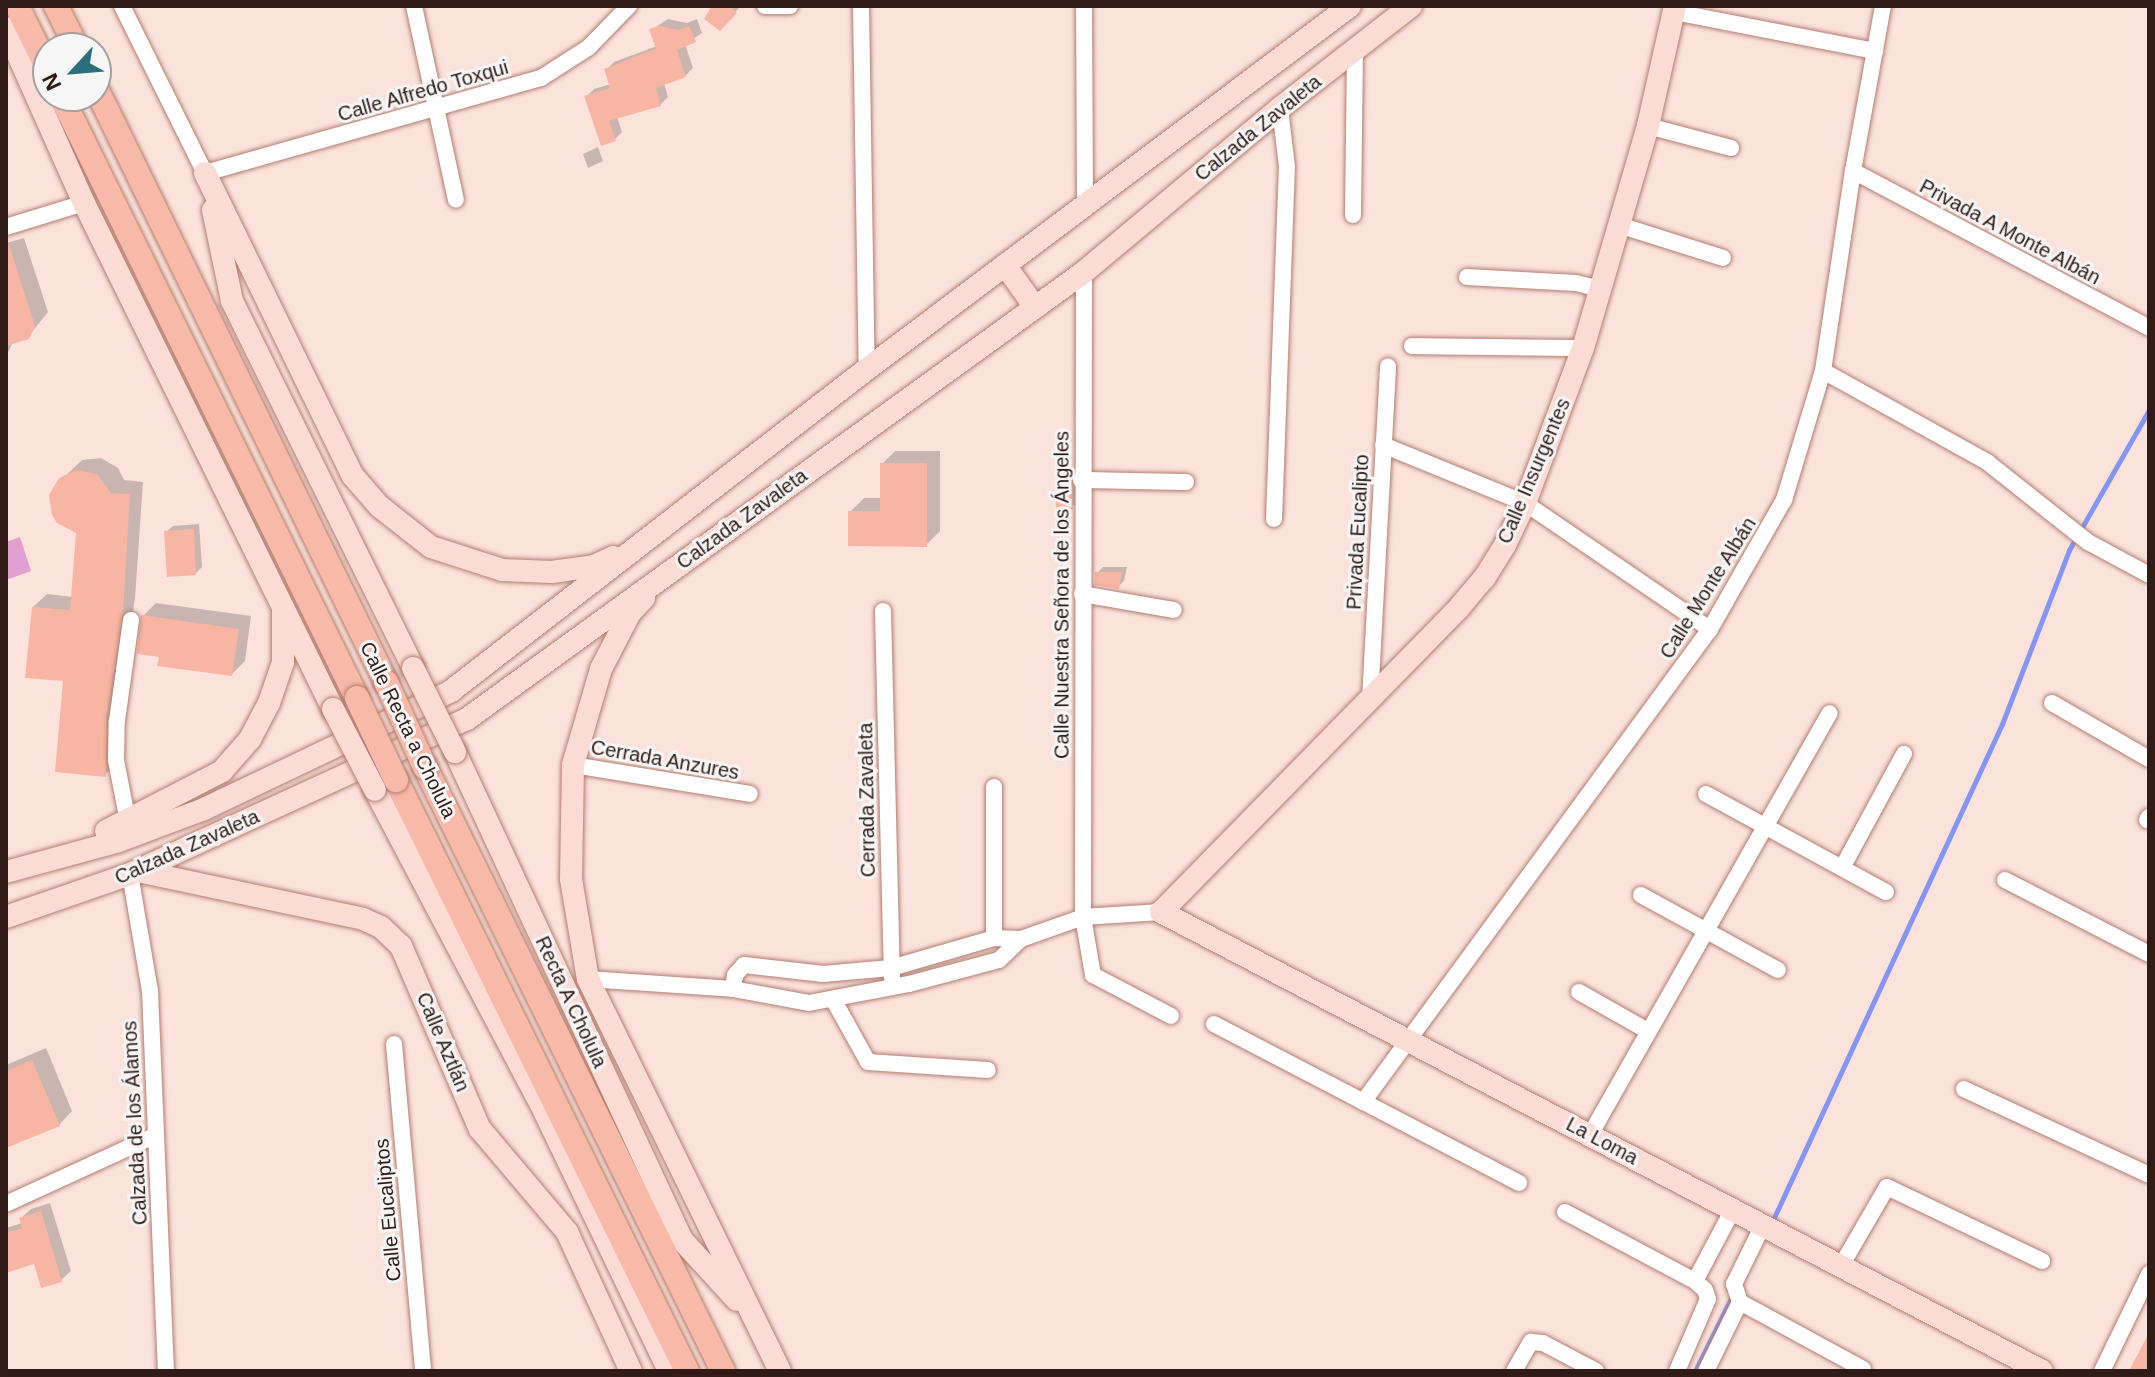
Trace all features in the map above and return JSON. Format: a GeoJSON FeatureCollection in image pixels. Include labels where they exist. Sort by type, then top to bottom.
{"type":"FeatureCollection","features":[{"type":"Feature","properties":{"kind":"main road"},"geometry":{"type":"LineString","coordinates":[[17,6],[32,36]]}},
{"type":"Feature","properties":{"kind":"main road"},"geometry":{"type":"LineString","coordinates":[[56,6],[69,32]]}},
{"type":"Feature","properties":{"kind":"main road","name":"Calzada Zavaleta"},"geometry":{"type":"LineString","coordinates":[[6,872],[119,841],[204,809],[451,691],[867,369],[1350,6]]}},
{"type":"Feature","properties":{"kind":"main road","name":"Calzada Zavaleta"},"geometry":{"type":"LineString","coordinates":[[6,917],[134,873],[467,719],[1084,272],[1280,108],[1411,6]]}},
{"type":"Feature","properties":{"kind":"main road","name":"Calle Insurgentes"},"geometry":{"type":"LineString","coordinates":[[1161,912],[1370,700],[1484,578],[1525,503],[1583,348],[1648,126],[1674,9]]}},
{"type":"Feature","properties":{"kind":"main road"},"geometry":{"type":"LineString","coordinates":[[6,28],[84,203],[333,709],[386,785],[669,1371]]}},
{"type":"Feature","properties":{"kind":"main road","name":"Calle Recta a Cholula"},"geometry":{"type":"LineString","coordinates":[[69,112],[357,698],[386,785],[687,1371]]}},
{"type":"Feature","properties":{"kind":"main road","name":"Calle Recta a Cholula"},"geometry":{"type":"LineString","coordinates":[[108,112],[425,767],[723,1371]]}},
{"type":"Feature","properties":{"kind":"main road"},"geometry":{"type":"LineString","coordinates":[[205,173],[353,476],[379,506],[431,547],[502,570],[552,572],[594,566],[640,545]]}},
{"type":"Feature","properties":{"kind":"main road","name":"Recta A Cholula"},"geometry":{"type":"LineString","coordinates":[[205,173],[232,301],[455,752],[682,1240],[754,1319]]}},
{"type":"Feature","properties":{"kind":"main road"},"geometry":{"type":"LineString","coordinates":[[1005,265],[1035,307]]}},
{"type":"Feature","properties":{"kind":"main road"},"geometry":{"type":"LineString","coordinates":[[669,571],[630,613],[601,669],[573,765],[571,879],[588,979],[780,1371]]}},
{"type":"Feature","properties":{"kind":"main road"},"geometry":{"type":"LineString","coordinates":[[40,861],[128,822],[222,771],[250,739],[269,703],[283,662],[283,604]]}},
{"type":"Feature","properties":{"kind":"main road","name":"Calle Aztlán"},"geometry":{"type":"LineString","coordinates":[[134,873],[363,919],[381,927],[401,946],[480,1129],[567,1232],[631,1370]]}},
{"type":"Feature","properties":{"kind":"main road","name":"La Loma"},"geometry":{"type":"LineString","coordinates":[[1161,912],[2042,1371]]}},
{"type":"Feature","properties":{"kind":"main road"},"geometry":{"type":"LineString","coordinates":[[631,1370],[635,1296]]}},
{"type":"Feature","properties":{"kind":"street"},"geometry":{"type":"LineString","coordinates":[[122,6],[205,173]]}},
{"type":"Feature","properties":{"kind":"street"},"geometry":{"type":"LineString","coordinates":[[414,6],[456,200]]}},
{"type":"Feature","properties":{"kind":"street","name":"Calle Alfredo Toxqui"},"geometry":{"type":"LineString","coordinates":[[205,173],[541,78],[588,48],[629,6]]}},
{"type":"Feature","properties":{"kind":"street"},"geometry":{"type":"LineString","coordinates":[[765,6],[790,6]]}},
{"type":"Feature","properties":{"kind":"street"},"geometry":{"type":"LineString","coordinates":[[861,6],[867,369]]}},
{"type":"Feature","properties":{"kind":"street"},"geometry":{"type":"LineString","coordinates":[[1084,6],[1085,207]]}},
{"type":"Feature","properties":{"kind":"street","name":"Calle Monte Albán"},"geometry":{"type":"LineString","coordinates":[[1363,1102],[1710,629],[1784,500],[1823,371],[1853,171],[1883,6]]}},
{"type":"Feature","properties":{"kind":"street"},"geometry":{"type":"LineString","coordinates":[[1674,9],[1875,51]]}},
{"type":"Feature","properties":{"kind":"street"},"geometry":{"type":"LineString","coordinates":[[1353,215],[1355,50]]}},
{"type":"Feature","properties":{"kind":"street"},"geometry":{"type":"LineString","coordinates":[[1274,519],[1287,167],[1280,108]]}},
{"type":"Feature","properties":{"kind":"street"},"geometry":{"type":"LineString","coordinates":[[1648,126],[1731,148]]}},
{"type":"Feature","properties":{"kind":"street","name":"Privada A Monte Albán"},"geometry":{"type":"LineString","coordinates":[[1853,171],[2149,328]]}},
{"type":"Feature","properties":{"kind":"street"},"geometry":{"type":"LineString","coordinates":[[6,227],[84,203]]}},
{"type":"Feature","properties":{"kind":"street"},"geometry":{"type":"LineString","coordinates":[[1619,225],[1723,258]]}},
{"type":"Feature","properties":{"kind":"street","name":"Calle Nuestra Señora de los Ángeles"},"geometry":{"type":"LineString","coordinates":[[1084,272],[1081,480],[1083,917],[1093,975],[1171,1016]]}},
{"type":"Feature","properties":{"kind":"street"},"geometry":{"type":"LineString","coordinates":[[1467,277],[1576,283],[1600,289]]}},
{"type":"Feature","properties":{"kind":"street"},"geometry":{"type":"LineString","coordinates":[[1412,346],[1583,348]]}},
{"type":"Feature","properties":{"kind":"street","name":"Privada Eucalipto"},"geometry":{"type":"LineString","coordinates":[[1370,700],[1388,366]]}},
{"type":"Feature","properties":{"kind":"street"},"geometry":{"type":"LineString","coordinates":[[1823,371],[1987,462],[2088,542],[2149,575]]}},
{"type":"Feature","properties":{"kind":"street"},"geometry":{"type":"LineString","coordinates":[[1383,445],[1525,503],[1710,629]]}},
{"type":"Feature","properties":{"kind":"street"},"geometry":{"type":"LineString","coordinates":[[1081,480],[1186,482]]}},
{"type":"Feature","properties":{"kind":"street"},"geometry":{"type":"LineString","coordinates":[[1082,594],[1174,610]]}},
{"type":"Feature","properties":{"kind":"street","name":"Cerrada Zavaleta"},"geometry":{"type":"LineString","coordinates":[[883,611],[892,987]]}},
{"type":"Feature","properties":{"kind":"street"},"geometry":{"type":"LineString","coordinates":[[128,822],[116,760],[131,620]]}},
{"type":"Feature","properties":{"kind":"street"},"geometry":{"type":"LineString","coordinates":[[2052,703],[2149,759]]}},
{"type":"Feature","properties":{"kind":"street"},"geometry":{"type":"LineString","coordinates":[[1590,1135],[1830,713]]}},
{"type":"Feature","properties":{"kind":"street"},"geometry":{"type":"LineString","coordinates":[[1842,868],[1904,754]]}},
{"type":"Feature","properties":{"kind":"street","name":"Cerrada Anzures"},"geometry":{"type":"LineString","coordinates":[[573,765],[750,794]]}},
{"type":"Feature","properties":{"kind":"street"},"geometry":{"type":"LineString","coordinates":[[994,787],[994,938]]}},
{"type":"Feature","properties":{"kind":"street"},"geometry":{"type":"LineString","coordinates":[[1706,794],[1886,892]]}},
{"type":"Feature","properties":{"kind":"street","name":"Calzada de los Álamos"},"geometry":{"type":"LineString","coordinates":[[134,873],[150,991],[166,1371]]}},
{"type":"Feature","properties":{"kind":"street"},"geometry":{"type":"LineString","coordinates":[[2005,880],[2149,954]]}},
{"type":"Feature","properties":{"kind":"street"},"geometry":{"type":"LineString","coordinates":[[1641,895],[1778,970]]}},
{"type":"Feature","properties":{"kind":"street"},"geometry":{"type":"LineString","coordinates":[[733,989],[735,975],[744,965],[823,974],[891,968],[994,938],[1021,939],[1083,917],[1161,912]]}},
{"type":"Feature","properties":{"kind":"street"},"geometry":{"type":"LineString","coordinates":[[588,979],[733,989],[809,1003],[892,987],[999,960],[1021,939]]}},
{"type":"Feature","properties":{"kind":"street"},"geometry":{"type":"LineString","coordinates":[[1579,992],[1648,1031]]}},
{"type":"Feature","properties":{"kind":"street"},"geometry":{"type":"LineString","coordinates":[[833,999],[868,1062],[988,1070]]}},
{"type":"Feature","properties":{"kind":"street"},"geometry":{"type":"LineString","coordinates":[[1214,1024],[1519,1183]]}},
{"type":"Feature","properties":{"kind":"street","name":"Calle Eucaliptos"},"geometry":{"type":"LineString","coordinates":[[394,1044],[423,1371]]}},
{"type":"Feature","properties":{"kind":"street"},"geometry":{"type":"LineString","coordinates":[[1964,1089],[2149,1175]]}},
{"type":"Feature","properties":{"kind":"street"},"geometry":{"type":"LineString","coordinates":[[6,1204],[156,1135]]}},
{"type":"Feature","properties":{"kind":"street"},"geometry":{"type":"LineString","coordinates":[[1841,1266],[1887,1187],[2042,1261]]}},
{"type":"Feature","properties":{"kind":"street"},"geometry":{"type":"LineString","coordinates":[[1695,1281],[1732,1211]]}},
{"type":"Feature","properties":{"kind":"street"},"geometry":{"type":"LineString","coordinates":[[1565,1212],[1695,1281],[1705,1290],[1708,1299],[1677,1371]]}},
{"type":"Feature","properties":{"kind":"street"},"geometry":{"type":"LineString","coordinates":[[1763,1225],[1734,1284],[1740,1302],[1863,1369]]}},
{"type":"Feature","properties":{"kind":"street"},"geometry":{"type":"LineString","coordinates":[[2102,1371],[2149,1274]]}},
{"type":"Feature","properties":{"kind":"street"},"geometry":{"type":"LineString","coordinates":[[1706,1371],[1740,1302]]}},
{"type":"Feature","properties":{"kind":"street"},"geometry":{"type":"LineString","coordinates":[[1514,1371],[1531,1342],[1543,1343],[1596,1371]]}},
{"type":"Feature","properties":{"kind":"shaded area"},"geometry":{"type":"Polygon","coordinates":[[[20,537],[31,571],[6,580],[6,542],[20,537]]]}},
{"type":"Feature","properties":{"kind":"building"},"geometry":{"type":"Polygon","coordinates":[[[712,6],[730,6],[737,13],[720,31],[704,19],[712,6]]]}},
{"type":"Feature","properties":{"kind":"building"},"geometry":{"type":"Polygon","coordinates":[[[659,26],[678,30],[689,26],[696,42],[677,50],[686,77],[656,88],[661,106],[609,121],[616,141],[601,146],[584,96],[610,88],[604,69],[656,49],[649,29],[659,26]]]}},
{"type":"Feature","properties":{"kind":"building"},"geometry":{"type":"Polygon","coordinates":[[[6,245],[9,245],[35,326],[29,339],[6,346],[6,245]]]}},
{"type":"Feature","properties":{"kind":"building"},"geometry":{"type":"Polygon","coordinates":[[[880,463],[927,463],[927,547],[848,546],[848,511],[880,511],[880,463]]]}},
{"type":"Feature","properties":{"kind":"building"},"geometry":{"type":"Polygon","coordinates":[[[76,470],[97,474],[111,493],[130,494],[123,613],[106,720],[106,777],[55,772],[63,681],[25,678],[32,607],[70,610],[76,533],[57,523],[52,515],[49,495],[59,478],[76,470]]]}},
{"type":"Feature","properties":{"kind":"building"},"geometry":{"type":"Polygon","coordinates":[[[1055,483],[1071,483],[1073,509],[1056,509],[1055,483]]]}},
{"type":"Feature","properties":{"kind":"building"},"geometry":{"type":"Polygon","coordinates":[[[194,529],[196,575],[167,577],[164,531],[194,529]]]}},
{"type":"Feature","properties":{"kind":"building"},"geometry":{"type":"Polygon","coordinates":[[[1095,572],[1122,572],[1119,589],[1095,585],[1095,572]]]}},
{"type":"Feature","properties":{"kind":"building"},"geometry":{"type":"Polygon","coordinates":[[[141,615],[239,629],[232,676],[157,666],[159,657],[137,654],[141,615]]]}},
{"type":"Feature","properties":{"kind":"building"},"geometry":{"type":"Polygon","coordinates":[[[32,1060],[60,1126],[6,1148],[6,1071],[32,1060]]]}},
{"type":"Feature","properties":{"kind":"building"},"geometry":{"type":"Polygon","coordinates":[[[41,1211],[62,1282],[41,1288],[34,1264],[6,1273],[6,1233],[22,1228],[19,1218],[41,1211]]]}},
{"type":"Feature","properties":{"kind":"building"},"geometry":{"type":"Polygon","coordinates":[[[2149,1333],[2149,1371],[2129,1371],[2149,1333]]]}},
{"type":"Feature","properties":{"kind":"waterway"},"geometry":{"type":"LineString","coordinates":[[1771,1224],[2002,724],[2069,550],[2149,410]]}},
{"type":"Feature","properties":{"kind":"waterway"},"geometry":{"type":"LineString","coordinates":[[1695,1371],[1732,1296]]}}]}
